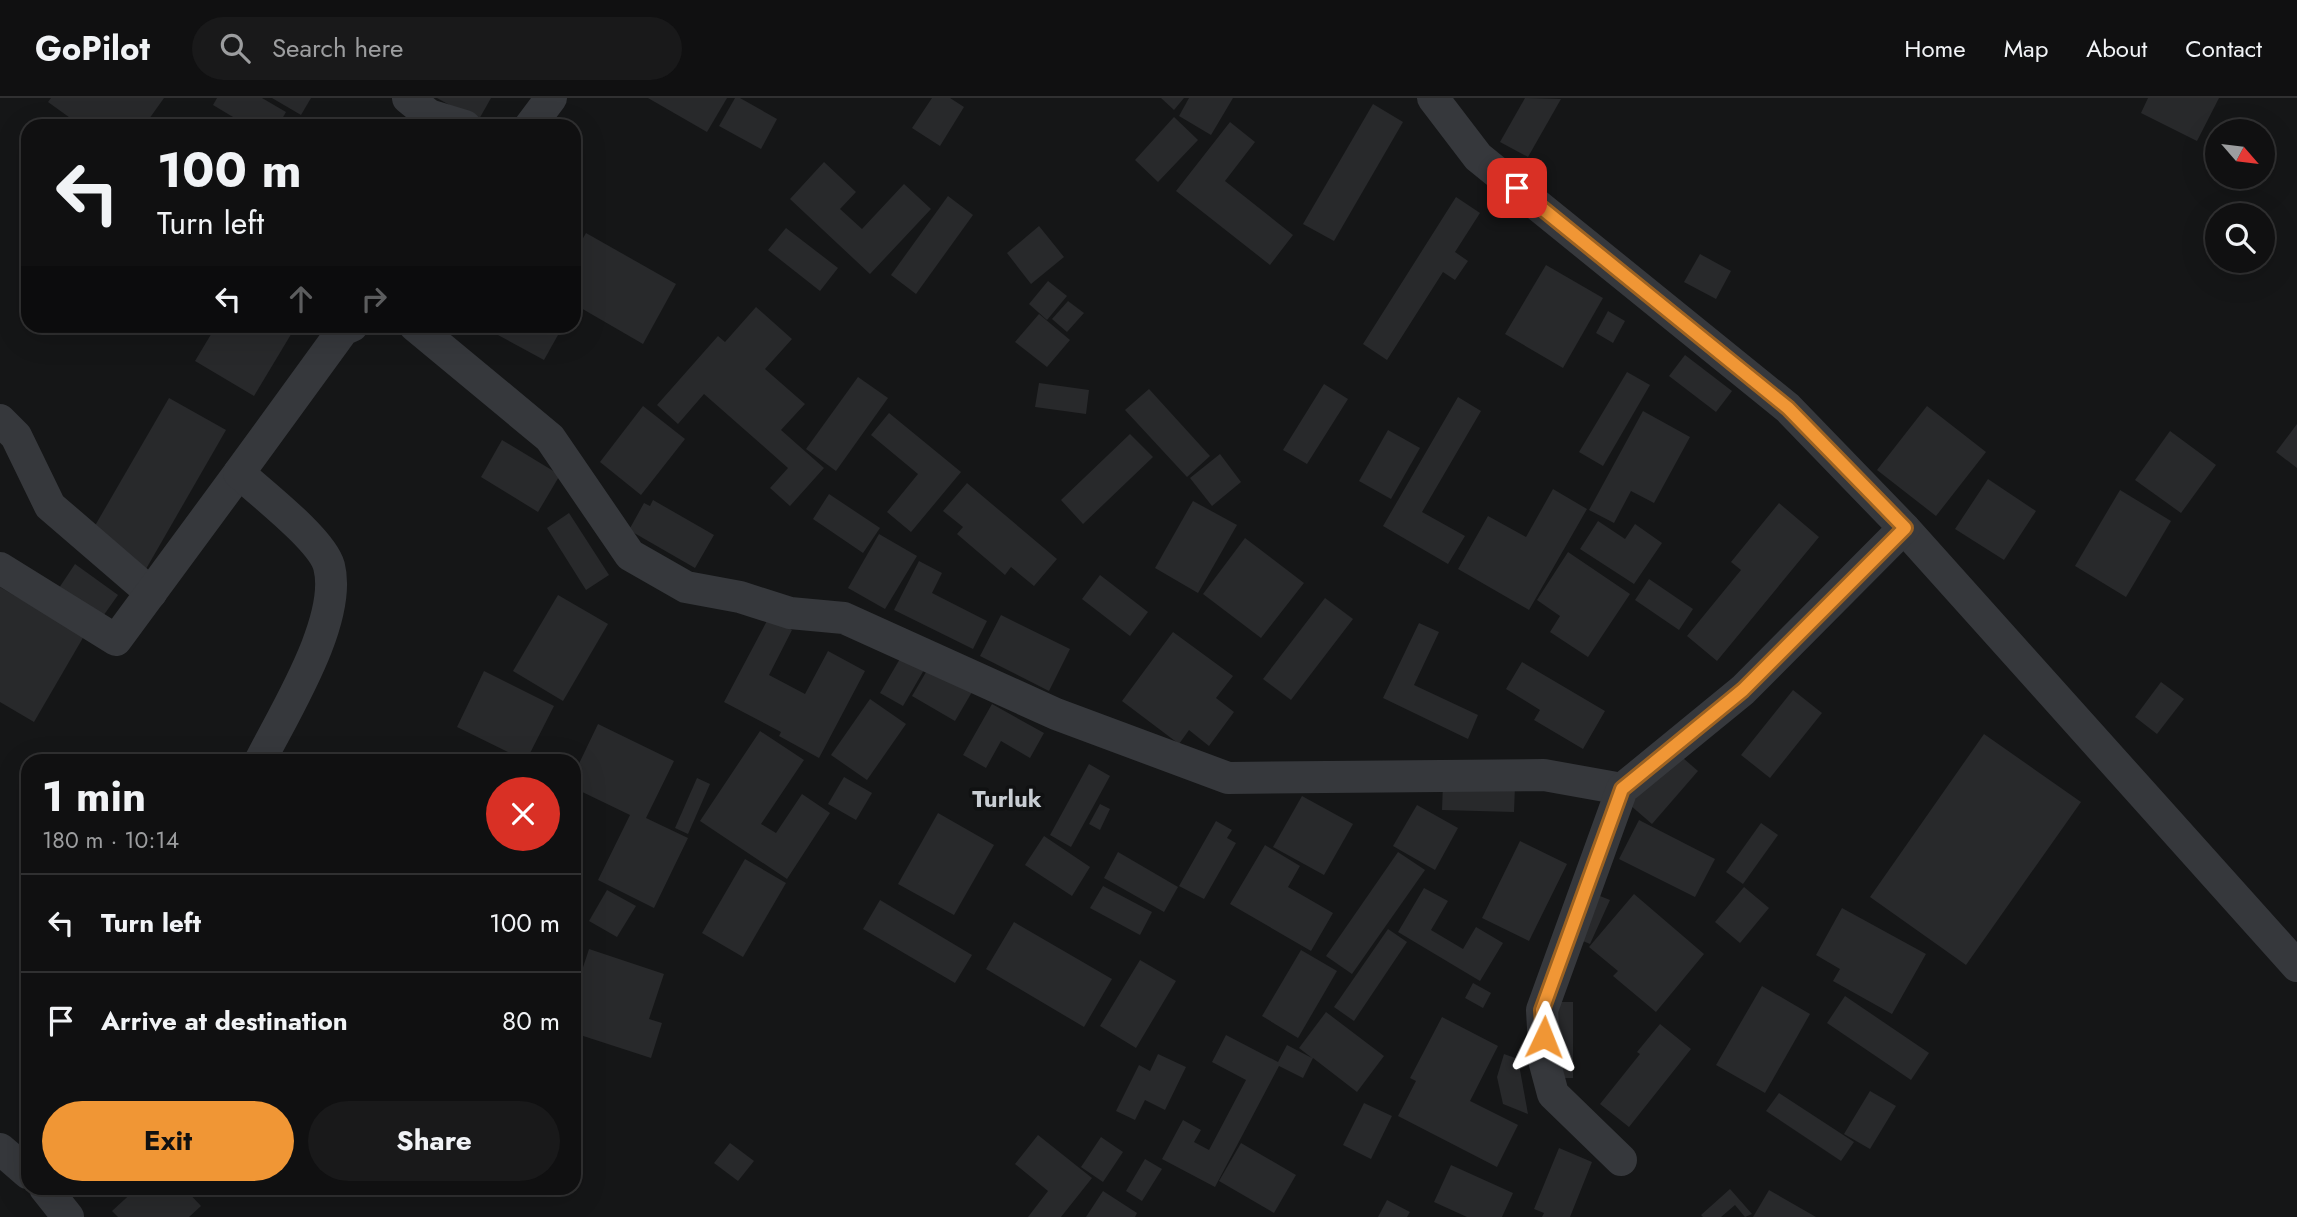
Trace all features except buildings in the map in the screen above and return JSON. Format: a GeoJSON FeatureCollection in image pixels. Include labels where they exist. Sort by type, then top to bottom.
{"type":"FeatureCollection","features":[{"type":"Feature","properties":{"kind":"street"},"geometry":{"type":"LineString","coordinates":[[408,98],[429,115],[442,119]]}},
{"type":"Feature","properties":{"kind":"street"},"geometry":{"type":"LineString","coordinates":[[535,119],[551,98]]}},
{"type":"Feature","properties":{"kind":"street"},"geometry":{"type":"LineString","coordinates":[[1433,98],[1478,156],[1788,408],[1905,528],[2297,967]]}},
{"type":"Feature","properties":{"kind":"street"},"geometry":{"type":"LineString","coordinates":[[0,568],[116,640],[340,333]]}},
{"type":"Feature","properties":{"kind":"street"},"geometry":{"type":"LineString","coordinates":[[423,333],[550,438],[630,555],[687,587],[740,597],[790,613],[844,618],[1056,714],[1228,778],[1544,775],[1622,789]]}},
{"type":"Feature","properties":{"kind":"street"},"geometry":{"type":"LineString","coordinates":[[0,420],[16,436],[50,506],[151,593]]}},
{"type":"Feature","properties":{"kind":"street"},"geometry":{"type":"LineString","coordinates":[[239,473],[312,540],[329,565],[330,604],[323,634],[263,754]]}},
{"type":"Feature","properties":{"kind":"street"},"geometry":{"type":"LineString","coordinates":[[1621,1160],[1553,1094],[1545,1064],[1542,1010],[1622,789],[1743,690],[1905,528]]}},
{"type":"Feature","properties":{"kind":"street"},"geometry":{"type":"LineString","coordinates":[[0,1149],[21,1167]]}},
{"type":"Feature","properties":{"kind":"street"},"geometry":{"type":"LineString","coordinates":[[51,1195],[68,1217]]}},
{"type":"Feature","properties":{"kind":"district","name":"Turluk"},"geometry":{"type":"Point","coordinates":[1007,799]}},
{"type":"Feature","properties":{"kind":"route"},"geometry":{"type":"LineString","coordinates":[[1517,188],[1788,408],[1905,528],[1743,690],[1622,789],[1542,1010],[1544,1037]]}}]}
